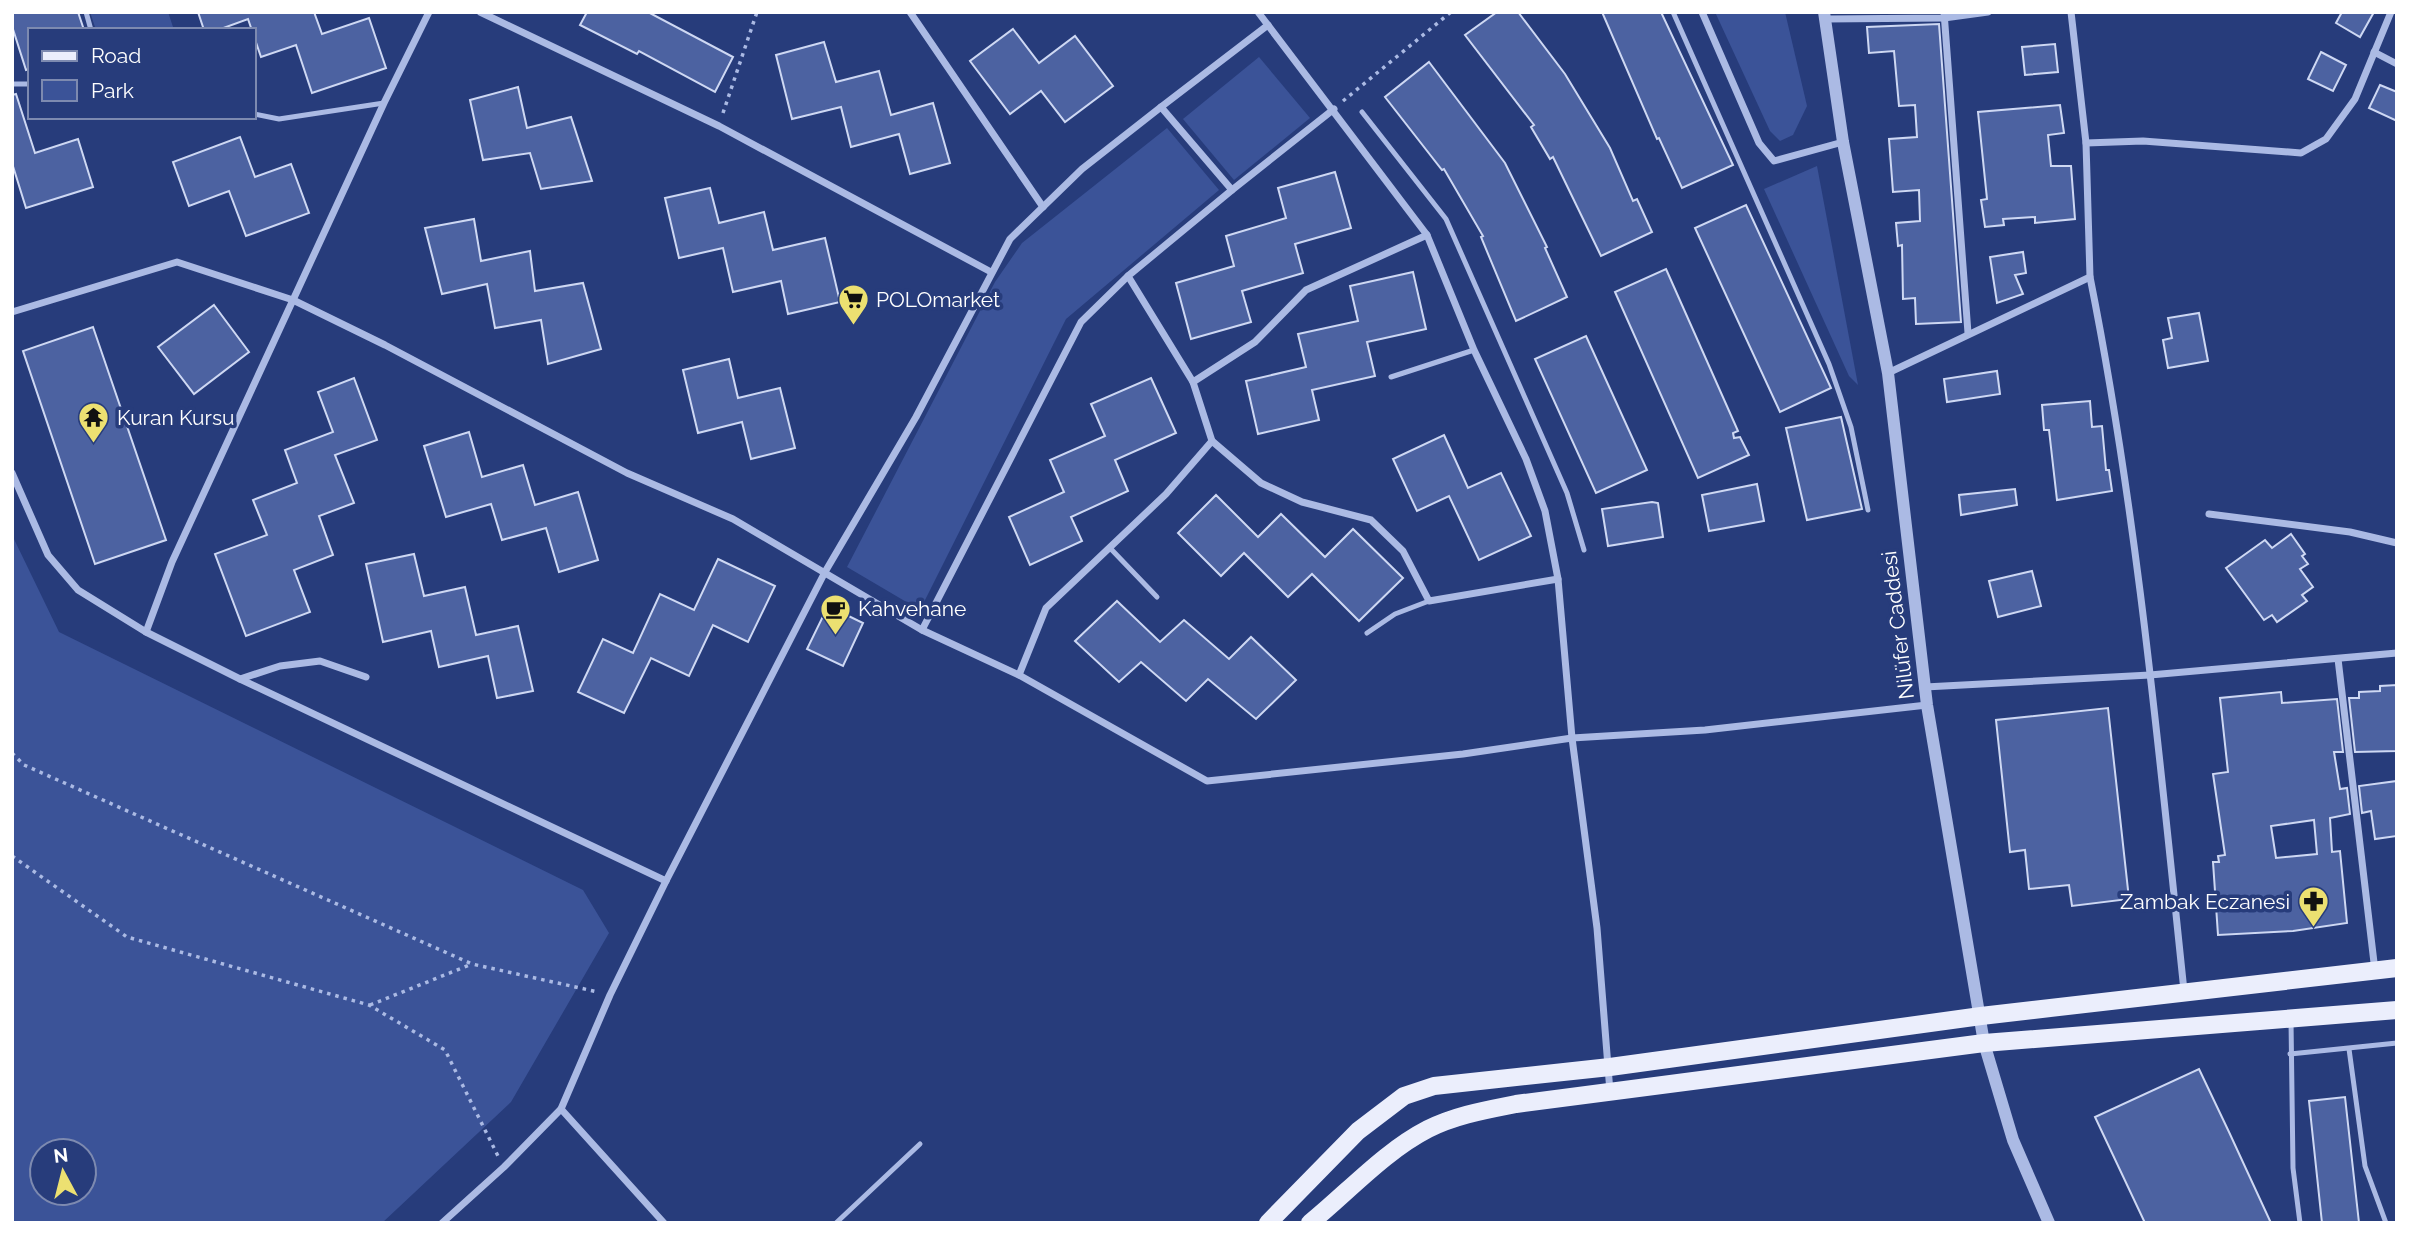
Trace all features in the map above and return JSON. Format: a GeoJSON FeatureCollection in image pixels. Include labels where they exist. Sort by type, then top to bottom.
{"type":"FeatureCollection","features":[{"type":"Feature","properties":{"kind":"main road"},"geometry":{"type":"LineString","coordinates":[[1268,1223],[1359,1131],[1404,1096],[1434,1086],[1610,1067],[1981,1016],[2397,968]]}},
{"type":"Feature","properties":{"kind":"main road"},"geometry":{"type":"LineString","coordinates":[[1310,1223],[1381,1163],[1427,1129],[1468,1113],[1984,1043],[2397,1010]]}},
{"type":"Feature","properties":{"kind":"street"},"geometry":{"type":"LineString","coordinates":[[146,632],[172,562],[384,103],[429,12]]}},
{"type":"Feature","properties":{"kind":"street"},"geometry":{"type":"LineString","coordinates":[[480,12],[719,126],[991,272]]}},
{"type":"Feature","properties":{"kind":"street"},"geometry":{"type":"LineString","coordinates":[[910,12],[1043,207]]}},
{"type":"Feature","properties":{"kind":"street"},"geometry":{"type":"LineString","coordinates":[[1258,12],[1427,235],[1475,350],[1526,459],[1545,511],[1558,579],[1572,738],[1597,928],[1610,1092]]}},
{"type":"Feature","properties":{"kind":"street"},"geometry":{"type":"LineString","coordinates":[[1702,12],[1759,143],[1774,161],[1843,142]]}},
{"type":"Feature","properties":{"kind":"street"},"geometry":{"type":"LineString","coordinates":[[1824,16],[1988,12]]}},
{"type":"Feature","properties":{"kind":"street"},"geometry":{"type":"LineString","coordinates":[[2071,12],[2086,143],[2091,277],[2108,368],[2150,675],[2185,993]]}},
{"type":"Feature","properties":{"kind":"street"},"geometry":{"type":"LineString","coordinates":[[2086,143],[2143,141],[2301,153],[2326,139],[2354,99],[2391,12]]}},
{"type":"Feature","properties":{"kind":"street"},"geometry":{"type":"LineString","coordinates":[[1944,15],[1968,333]]}},
{"type":"Feature","properties":{"kind":"street","name":"Nilüfer Caddesi"},"geometry":{"type":"LineString","coordinates":[[1824,16],[1843,142],[1888,373],[1927,705],[1984,1043],[2013,1140],[2049,1223]]}},
{"type":"Feature","properties":{"kind":"street"},"geometry":{"type":"LineString","coordinates":[[442,1223],[504,1167],[561,1109],[610,995],[824,572],[916,417],[1010,239],[1082,169],[1268,25]]}},
{"type":"Feature","properties":{"kind":"street"},"geometry":{"type":"LineString","coordinates":[[2374,52],[2397,64]]}},
{"type":"Feature","properties":{"kind":"street"},"geometry":{"type":"LineString","coordinates":[[1161,107],[1232,190]]}},
{"type":"Feature","properties":{"kind":"street"},"geometry":{"type":"LineString","coordinates":[[922,630],[1081,322],[1128,276],[1334,109]]}},
{"type":"Feature","properties":{"kind":"street"},"geometry":{"type":"LineString","coordinates":[[1193,382],[1255,342],[1306,290],[1427,235]]}},
{"type":"Feature","properties":{"kind":"street"},"geometry":{"type":"LineString","coordinates":[[12,312],[177,262],[293,300],[397,351],[627,473],[733,519],[922,630],[1019,675],[1207,781],[1463,754],[1572,738],[1705,730],[1927,705]]}},
{"type":"Feature","properties":{"kind":"street"},"geometry":{"type":"LineString","coordinates":[[1128,276],[1193,382],[1212,440],[1261,483],[1302,502],[1371,520],[1403,551],[1429,601],[1558,579]]}},
{"type":"Feature","properties":{"kind":"street"},"geometry":{"type":"LineString","coordinates":[[1888,373],[2091,277]]}},
{"type":"Feature","properties":{"kind":"street"},"geometry":{"type":"LineString","coordinates":[[1019,675],[1046,608],[1166,495],[1212,440]]}},
{"type":"Feature","properties":{"kind":"street"},"geometry":{"type":"LineString","coordinates":[[12,473],[48,555],[78,590],[146,632],[240,679],[666,881]]}},
{"type":"Feature","properties":{"kind":"street"},"geometry":{"type":"LineString","coordinates":[[2209,514],[2350,532],[2397,543]]}},
{"type":"Feature","properties":{"kind":"street"},"geometry":{"type":"LineString","coordinates":[[1925,687],[2150,675],[2397,653]]}},
{"type":"Feature","properties":{"kind":"street"},"geometry":{"type":"LineString","coordinates":[[2338,659],[2375,971]]}},
{"type":"Feature","properties":{"kind":"street"},"geometry":{"type":"LineString","coordinates":[[240,679],[280,666],[320,661],[366,677]]}},
{"type":"Feature","properties":{"kind":"street"},"geometry":{"type":"LineString","coordinates":[[561,1109],[664,1223]]}},
{"type":"Feature","properties":{"kind":"lane"},"geometry":{"type":"LineString","coordinates":[[1673,12],[1829,365],[1851,427],[1868,510]]}},
{"type":"Feature","properties":{"kind":"lane"},"geometry":{"type":"LineString","coordinates":[[256,114],[279,119],[384,103]]}},
{"type":"Feature","properties":{"kind":"lane"},"geometry":{"type":"LineString","coordinates":[[1362,112],[1446,219],[1567,494],[1584,550]]}},
{"type":"Feature","properties":{"kind":"lane"},"geometry":{"type":"LineString","coordinates":[[1391,377],[1475,350]]}},
{"type":"Feature","properties":{"kind":"lane"},"geometry":{"type":"LineString","coordinates":[[1110,548],[1157,597]]}},
{"type":"Feature","properties":{"kind":"lane"},"geometry":{"type":"LineString","coordinates":[[1367,634],[1395,614],[1429,601]]}},
{"type":"Feature","properties":{"kind":"lane"},"geometry":{"type":"LineString","coordinates":[[2291,1018],[2293,1168],[2300,1223]]}},
{"type":"Feature","properties":{"kind":"lane"},"geometry":{"type":"LineString","coordinates":[[2290,1054],[2397,1043]]}},
{"type":"Feature","properties":{"kind":"lane"},"geometry":{"type":"LineString","coordinates":[[2349,1049],[2365,1166],[2386,1223]]}},
{"type":"Feature","properties":{"kind":"lane"},"geometry":{"type":"LineString","coordinates":[[836,1223],[920,1144]]}},
{"type":"Feature","properties":{"kind":"path"},"geometry":{"type":"LineString","coordinates":[[719,126],[757,12]]}},
{"type":"Feature","properties":{"kind":"path"},"geometry":{"type":"LineString","coordinates":[[1334,109],[1451,12]]}},
{"type":"Feature","properties":{"kind":"path"},"geometry":{"type":"LineString","coordinates":[[12,753],[24,765],[472,964],[610,995]]}},
{"type":"Feature","properties":{"kind":"path"},"geometry":{"type":"LineString","coordinates":[[12,856],[127,937],[369,1005],[445,1050],[504,1167]]}},
{"type":"Feature","properties":{"kind":"path"},"geometry":{"type":"LineString","coordinates":[[369,1005],[472,964]]}},
{"type":"Feature","properties":{"kind":"green space"},"geometry":{"type":"Polygon","coordinates":[[[90,12],[168,12],[173,28],[95,28],[90,12]]]}},
{"type":"Feature","properties":{"kind":"green space"},"geometry":{"type":"Polygon","coordinates":[[[1715,12],[1785,12],[1807,106],[1793,135],[1780,141],[1770,131],[1715,12]]]}},
{"type":"Feature","properties":{"kind":"green space"},"geometry":{"type":"Polygon","coordinates":[[[1259,57],[1310,118],[1234,180],[1183,119],[1259,57]]]}},
{"type":"Feature","properties":{"kind":"green space"},"geometry":{"type":"Polygon","coordinates":[[[1167,128],[1219,190],[1066,319],[920,610],[847,567],[995,282],[1022,243],[1167,128]]]}},
{"type":"Feature","properties":{"kind":"green space"},"geometry":{"type":"Polygon","coordinates":[[[1817,166],[1858,385],[1849,376],[1764,189],[1817,166]]]}},
{"type":"Feature","properties":{"kind":"green space"},"geometry":{"type":"Polygon","coordinates":[[[12,535],[59,632],[583,890],[609,933],[511,1102],[382,1223],[12,1223],[12,535]]]}},
{"type":"Feature","properties":{"kind":"building"},"geometry":{"type":"Polygon","coordinates":[[[12,12],[78,12],[83,28],[28,28],[26,70],[12,26],[12,12]]]}},
{"type":"Feature","properties":{"kind":"building"},"geometry":{"type":"Polygon","coordinates":[[[198,12],[314,12],[322,34],[369,18],[386,68],[312,93],[296,45],[261,57],[256,42],[256,28],[251,28],[248,19],[223,28],[203,28],[198,12]]]}},
{"type":"Feature","properties":{"kind":"building"},"geometry":{"type":"Polygon","coordinates":[[[587,12],[648,12],[733,57],[715,92],[639,51],[637,54],[580,25],[587,12]]]}},
{"type":"Feature","properties":{"kind":"building"},"geometry":{"type":"Polygon","coordinates":[[[1497,12],[1518,12],[1565,74],[1610,148],[1633,201],[1637,199],[1652,232],[1601,256],[1553,157],[1550,159],[1531,127],[1534,125],[1465,35],[1497,12]]]}},
{"type":"Feature","properties":{"kind":"building"},"geometry":{"type":"Polygon","coordinates":[[[1602,12],[1661,12],[1733,165],[1682,188],[1659,138],[1657,139],[1602,12]]]}},
{"type":"Feature","properties":{"kind":"building"},"geometry":{"type":"Polygon","coordinates":[[[2342,12],[2374,12],[2360,37],[2336,23],[2342,12]]]}},
{"type":"Feature","properties":{"kind":"building"},"geometry":{"type":"Polygon","coordinates":[[[1939,24],[1961,322],[1916,324],[1915,298],[1903,299],[1902,245],[1898,246],[1896,223],[1920,221],[1919,190],[1893,192],[1889,139],[1917,137],[1915,105],[1899,106],[1894,51],[1869,53],[1867,27],[1939,24]]]}},
{"type":"Feature","properties":{"kind":"building"},"geometry":{"type":"Polygon","coordinates":[[[1013,29],[1039,63],[1075,36],[1113,86],[1065,122],[1041,91],[1010,114],[970,61],[1013,29]]]}},
{"type":"Feature","properties":{"kind":"building"},"geometry":{"type":"Polygon","coordinates":[[[824,42],[836,82],[879,71],[891,115],[933,103],[950,163],[910,174],[899,134],[851,147],[841,107],[792,119],[776,55],[824,42]]]}},
{"type":"Feature","properties":{"kind":"building"},"geometry":{"type":"Polygon","coordinates":[[[2055,44],[2058,72],[2025,75],[2022,47],[2055,44]]]}},
{"type":"Feature","properties":{"kind":"building"},"geometry":{"type":"Polygon","coordinates":[[[2321,52],[2346,65],[2333,91],[2308,79],[2321,52]]]}},
{"type":"Feature","properties":{"kind":"building"},"geometry":{"type":"Polygon","coordinates":[[[1429,62],[1505,163],[1547,247],[1545,248],[1567,297],[1516,321],[1481,237],[1483,236],[1444,169],[1442,170],[1385,97],[1429,62]]]}},
{"type":"Feature","properties":{"kind":"building"},"geometry":{"type":"Polygon","coordinates":[[[2380,85],[2397,92],[2397,121],[2369,108],[2380,85]]]}},
{"type":"Feature","properties":{"kind":"building"},"geometry":{"type":"Polygon","coordinates":[[[518,87],[527,128],[571,117],[592,181],[541,189],[530,153],[483,160],[470,100],[518,87]]]}},
{"type":"Feature","properties":{"kind":"building"},"geometry":{"type":"Polygon","coordinates":[[[16,94],[35,153],[78,139],[93,187],[26,208],[12,163],[12,95],[16,94]]]}},
{"type":"Feature","properties":{"kind":"building"},"geometry":{"type":"Polygon","coordinates":[[[2060,105],[2064,133],[2048,135],[2051,166],[2071,166],[2075,219],[2035,223],[2035,217],[2003,219],[2004,225],[1985,227],[1981,200],[1987,199],[1978,112],[2060,105]]]}},
{"type":"Feature","properties":{"kind":"building"},"geometry":{"type":"Polygon","coordinates":[[[240,137],[255,177],[291,164],[309,213],[246,236],[229,191],[189,206],[173,162],[240,137]]]}},
{"type":"Feature","properties":{"kind":"building"},"geometry":{"type":"Polygon","coordinates":[[[1335,172],[1351,228],[1295,244],[1303,273],[1242,291],[1251,322],[1191,339],[1176,283],[1234,266],[1226,236],[1286,218],[1278,188],[1335,172]]]}},
{"type":"Feature","properties":{"kind":"building"},"geometry":{"type":"Polygon","coordinates":[[[710,188],[719,223],[764,212],[773,250],[825,238],[840,302],[788,314],[781,281],[733,292],[723,248],[679,258],[665,198],[710,188]]]}},
{"type":"Feature","properties":{"kind":"building"},"geometry":{"type":"Polygon","coordinates":[[[1746,205],[1831,388],[1780,412],[1695,228],[1746,205]]]}},
{"type":"Feature","properties":{"kind":"building"},"geometry":{"type":"Polygon","coordinates":[[[474,219],[481,261],[530,251],[535,291],[583,283],[601,349],[548,364],[541,320],[495,328],[487,284],[442,294],[425,228],[474,219]]]}},
{"type":"Feature","properties":{"kind":"building"},"geometry":{"type":"Polygon","coordinates":[[[2023,252],[2026,273],[2015,275],[2023,294],[1997,303],[1990,257],[2023,252]]]}},
{"type":"Feature","properties":{"kind":"building"},"geometry":{"type":"Polygon","coordinates":[[[1666,269],[1738,431],[1733,433],[1734,438],[1740,437],[1749,455],[1698,478],[1615,292],[1666,269]]]}},
{"type":"Feature","properties":{"kind":"building"},"geometry":{"type":"Polygon","coordinates":[[[1413,272],[1426,329],[1367,342],[1375,376],[1312,390],[1319,420],[1258,434],[1246,381],[1306,367],[1298,334],[1358,321],[1350,286],[1413,272]]]}},
{"type":"Feature","properties":{"kind":"building"},"geometry":{"type":"Polygon","coordinates":[[[214,305],[249,352],[194,394],[158,347],[214,305]]]}},
{"type":"Feature","properties":{"kind":"building"},"geometry":{"type":"Polygon","coordinates":[[[2199,313],[2208,361],[2168,368],[2163,340],[2172,338],[2168,318],[2199,313]]]}},
{"type":"Feature","properties":{"kind":"building","name":"Kuran Kursu"},"geometry":{"type":"Polygon","coordinates":[[[93,327],[166,540],[95,564],[23,351],[93,327]]]}},
{"type":"Feature","properties":{"kind":"building"},"geometry":{"type":"Polygon","coordinates":[[[1586,336],[1647,470],[1596,493],[1535,359],[1586,336]]]}},
{"type":"Feature","properties":{"kind":"building"},"geometry":{"type":"Polygon","coordinates":[[[729,359],[738,398],[780,388],[795,448],[751,459],[742,422],[698,433],[683,370],[729,359]]]}},
{"type":"Feature","properties":{"kind":"building"},"geometry":{"type":"Polygon","coordinates":[[[1997,371],[2000,394],[1947,402],[1944,379],[1997,371]]]}},
{"type":"Feature","properties":{"kind":"building"},"geometry":{"type":"Polygon","coordinates":[[[354,378],[377,440],[335,455],[354,503],[319,516],[333,555],[294,570],[310,612],[246,636],[215,554],[267,535],[253,500],[297,483],[285,450],[333,432],[318,392],[354,378]]]}},
{"type":"Feature","properties":{"kind":"building"},"geometry":{"type":"Polygon","coordinates":[[[1151,378],[1176,433],[1115,460],[1128,491],[1071,517],[1082,541],[1030,565],[1009,517],[1064,492],[1050,460],[1105,436],[1091,404],[1151,378]]]}},
{"type":"Feature","properties":{"kind":"building"},"geometry":{"type":"Polygon","coordinates":[[[2090,401],[2092,427],[2102,426],[2106,470],[2109,470],[2112,491],[2057,500],[2049,430],[2044,430],[2042,405],[2090,401]]]}},
{"type":"Feature","properties":{"kind":"building"},"geometry":{"type":"Polygon","coordinates":[[[1841,417],[1862,509],[1807,520],[1786,428],[1841,417]]]}},
{"type":"Feature","properties":{"kind":"building"},"geometry":{"type":"Polygon","coordinates":[[[469,432],[482,477],[523,465],[535,505],[578,492],[598,560],[559,572],[546,528],[502,540],[491,504],[446,517],[424,446],[469,432]]]}},
{"type":"Feature","properties":{"kind":"building"},"geometry":{"type":"Polygon","coordinates":[[[1444,435],[1468,488],[1501,473],[1531,536],[1479,560],[1449,496],[1417,511],[1393,459],[1444,435]]]}},
{"type":"Feature","properties":{"kind":"building"},"geometry":{"type":"Polygon","coordinates":[[[1757,484],[1764,521],[1709,531],[1702,495],[1757,484]]]}},
{"type":"Feature","properties":{"kind":"building"},"geometry":{"type":"Polygon","coordinates":[[[2015,489],[2017,505],[1961,515],[1959,495],[2015,489]]]}},
{"type":"Feature","properties":{"kind":"building"},"geometry":{"type":"Polygon","coordinates":[[[1216,495],[1258,537],[1281,514],[1325,557],[1353,529],[1403,578],[1359,621],[1312,574],[1288,597],[1244,553],[1221,576],[1178,533],[1216,495]]]}},
{"type":"Feature","properties":{"kind":"building"},"geometry":{"type":"Polygon","coordinates":[[[1658,503],[1663,537],[1608,546],[1602,509],[1658,503]]]}},
{"type":"Feature","properties":{"kind":"building"},"geometry":{"type":"Polygon","coordinates":[[[2291,534],[2305,554],[2302,556],[2308,564],[2300,569],[2313,587],[2302,595],[2307,601],[2277,622],[2272,615],[2264,620],[2226,568],[2265,540],[2272,548],[2291,534]]]}},
{"type":"Feature","properties":{"kind":"building"},"geometry":{"type":"Polygon","coordinates":[[[414,554],[424,596],[465,587],[476,635],[518,626],[533,691],[497,698],[488,656],[439,667],[431,631],[383,642],[366,564],[414,554]]]}},
{"type":"Feature","properties":{"kind":"building"},"geometry":{"type":"Polygon","coordinates":[[[718,559],[775,586],[748,642],[713,625],[689,676],[651,658],[624,713],[578,692],[603,639],[633,653],[660,594],[694,610],[718,559]]]}},
{"type":"Feature","properties":{"kind":"building"},"geometry":{"type":"Polygon","coordinates":[[[2032,571],[2041,606],[1998,617],[1989,581],[2032,571]]]}},
{"type":"Feature","properties":{"kind":"building"},"geometry":{"type":"Polygon","coordinates":[[[1117,601],[1160,642],[1184,620],[1229,659],[1251,637],[1296,680],[1256,719],[1208,679],[1186,701],[1141,662],[1119,682],[1075,641],[1117,601]]]}},
{"type":"Feature","properties":{"kind":"building","name":"Kahvehane"},"geometry":{"type":"Polygon","coordinates":[[[828,606],[863,623],[843,666],[807,649],[828,606]]]}},
{"type":"Feature","properties":{"kind":"building"},"geometry":{"type":"Polygon","coordinates":[[[2397,685],[2397,751],[2355,752],[2349,698],[2359,698],[2359,692],[2380,691],[2380,686],[2397,685]]]}},
{"type":"Feature","properties":{"kind":"building"},"geometry":{"type":"Polygon","coordinates":[[[2281,692],[2282,703],[2337,699],[2343,752],[2334,752],[2340,789],[2347,788],[2350,814],[2330,818],[2332,852],[2340,851],[2347,923],[2293,931],[2218,935],[2213,862],[2219,862],[2218,856],[2225,855],[2213,774],[2228,772],[2220,698],[2281,692]],[[2314,820],[2271,826],[2276,858],[2317,854],[2314,820]]]}},
{"type":"Feature","properties":{"kind":"building"},"geometry":{"type":"Polygon","coordinates":[[[2108,708],[2129,899],[2072,906],[2069,885],[2029,889],[2025,850],[2010,852],[1996,720],[2108,708]]]}},
{"type":"Feature","properties":{"kind":"building"},"geometry":{"type":"Polygon","coordinates":[[[2397,781],[2397,836],[2375,839],[2371,811],[2362,813],[2359,786],[2397,781]]]}},
{"type":"Feature","properties":{"kind":"building"},"geometry":{"type":"Polygon","coordinates":[[[2199,1069],[2271,1223],[2145,1223],[2095,1117],[2199,1069]]]}},
{"type":"Feature","properties":{"kind":"building"},"geometry":{"type":"Polygon","coordinates":[[[2345,1097],[2359,1223],[2322,1223],[2309,1101],[2345,1097]]]}},
{"type":"Feature","properties":{"kind":"place","name":"POLOmarket"},"geometry":{"type":"Point","coordinates":[853,327]}},
{"type":"Feature","properties":{"kind":"place","name":"Kuran Kursu"},"geometry":{"type":"Point","coordinates":[94,445]}},
{"type":"Feature","properties":{"kind":"place","name":"Kahvehane"},"geometry":{"type":"Point","coordinates":[835,636]}},
{"type":"Feature","properties":{"kind":"place","name":"Zambak Eczanesi"},"geometry":{"type":"Point","coordinates":[2313,929]}}]}
